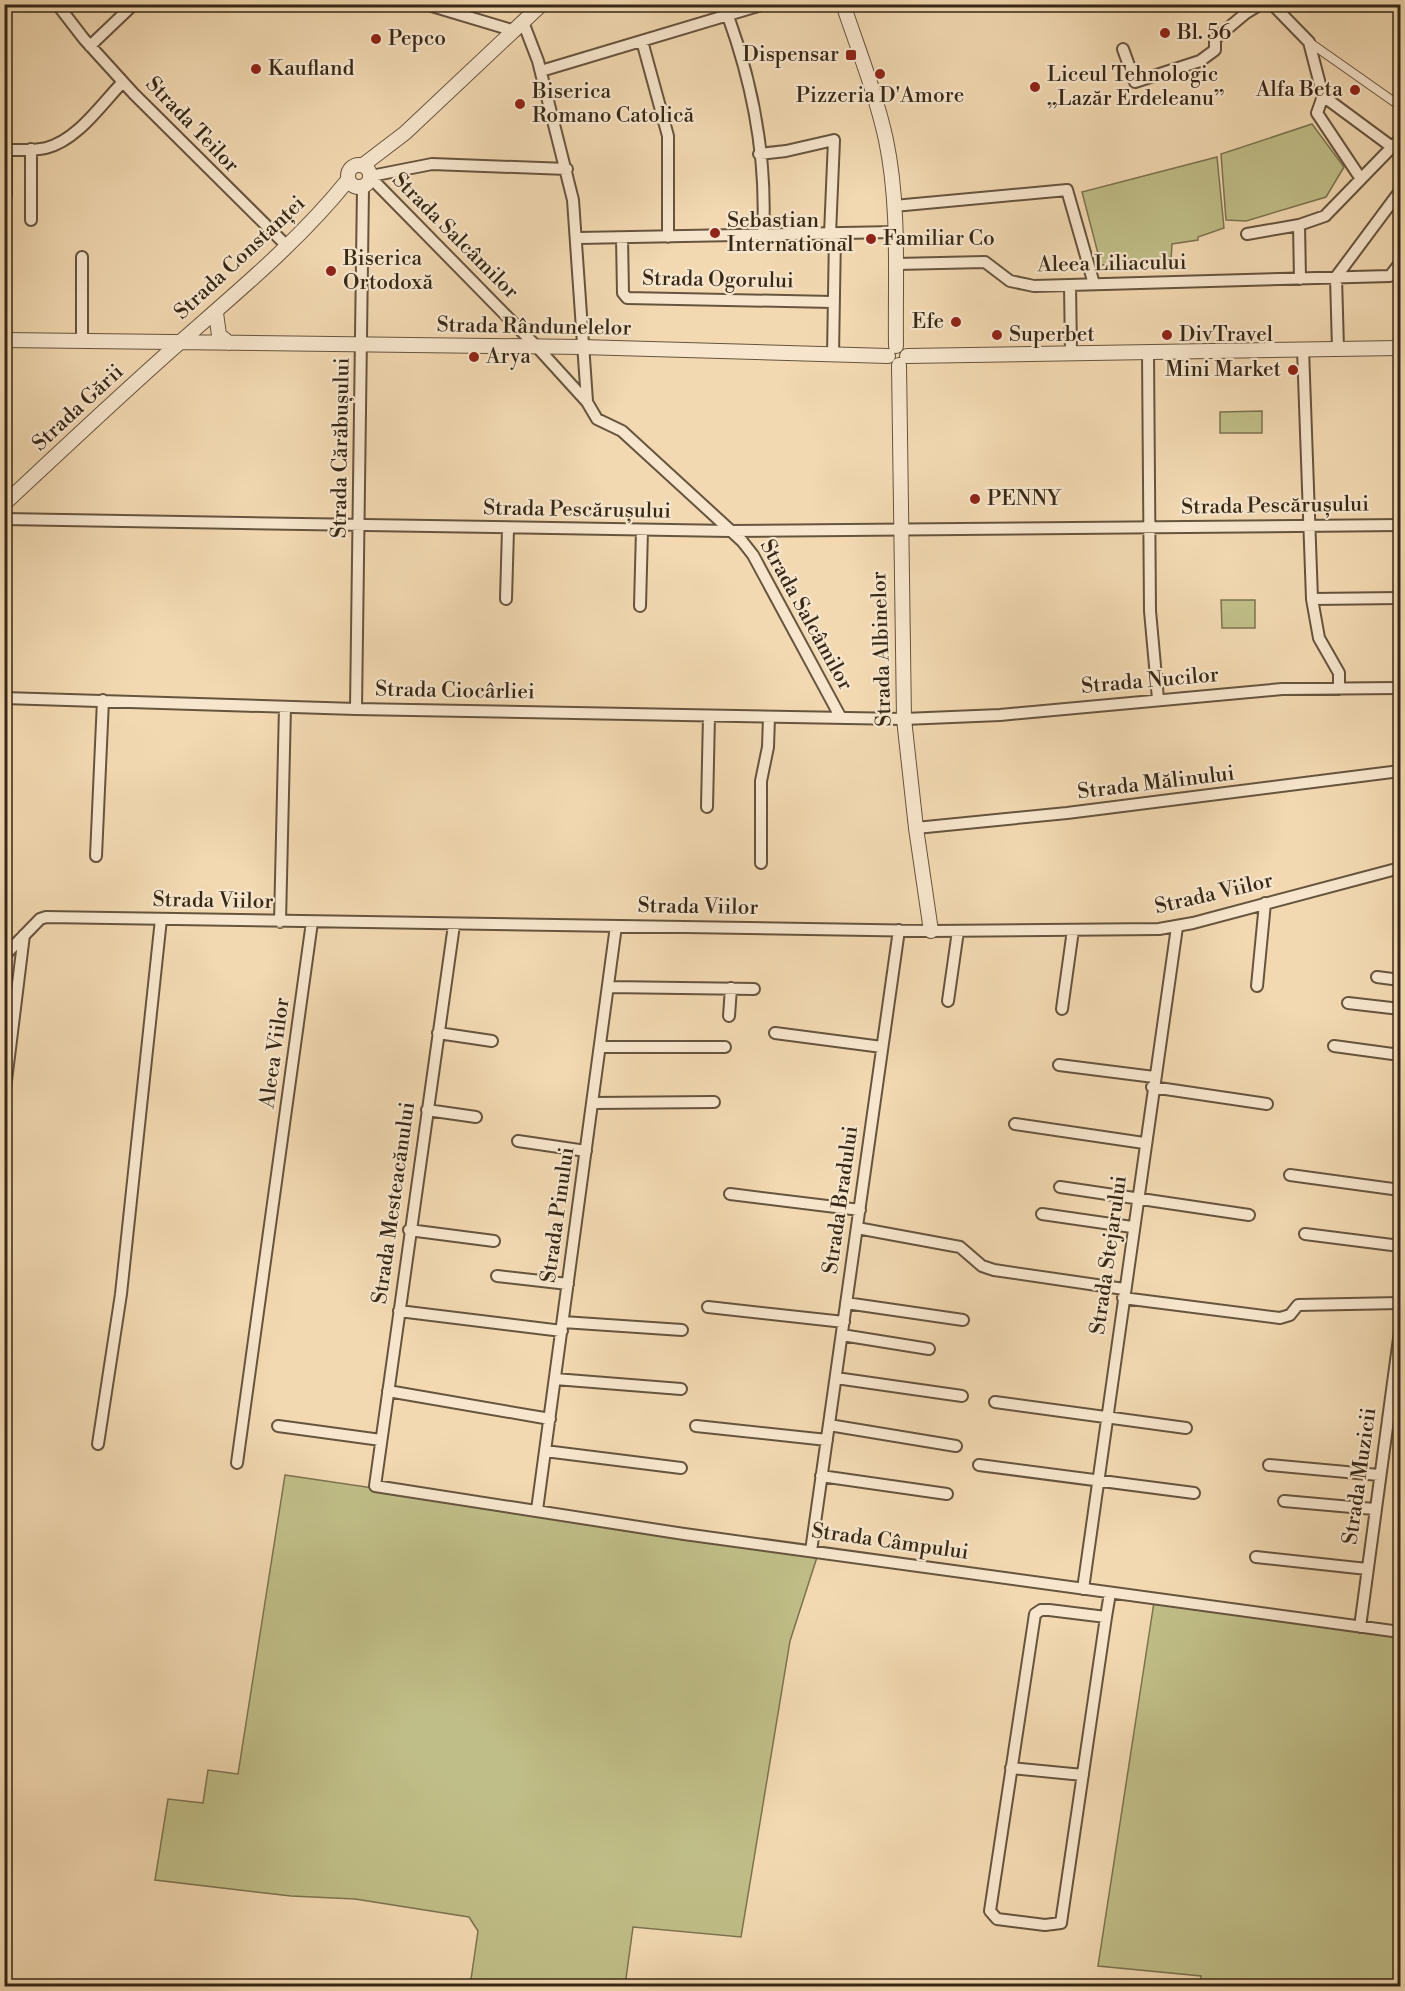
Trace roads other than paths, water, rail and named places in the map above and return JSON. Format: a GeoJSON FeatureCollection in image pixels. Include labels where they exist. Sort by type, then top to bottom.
{"type":"FeatureCollection","features":[{"type":"Feature","properties":{"kind":"street"},"geometry":{"type":"LineString","coordinates":[[57,4],[90,46],[123,82]]}},
{"type":"Feature","properties":{"kind":"street"},"geometry":{"type":"LineString","coordinates":[[90,46],[134,4]]}},
{"type":"Feature","properties":{"kind":"street"},"geometry":{"type":"LineString","coordinates":[[425,4],[524,18]]}},
{"type":"Feature","properties":{"kind":"street"},"geometry":{"type":"LineString","coordinates":[[363,178],[391,145],[524,18],[542,4]]}},
{"type":"Feature","properties":{"kind":"street"},"geometry":{"type":"LineString","coordinates":[[540,70],[765,4]]}},
{"type":"Feature","properties":{"kind":"street","name":"Strada Albinelor"},"geometry":{"type":"LineString","coordinates":[[843,4],[886,140],[894,206],[904,719],[916,828],[931,931]]}},
{"type":"Feature","properties":{"kind":"street"},"geometry":{"type":"LineString","coordinates":[[1123,49],[1136,82],[1200,61],[1215,51],[1215,39],[1243,9],[1261,4]]}},
{"type":"Feature","properties":{"kind":"street"},"geometry":{"type":"LineString","coordinates":[[1272,4],[1309,42],[1401,106]]}},
{"type":"Feature","properties":{"kind":"street"},"geometry":{"type":"LineString","coordinates":[[728,16],[751,87],[760,157],[763,235]]}},
{"type":"Feature","properties":{"kind":"street"},"geometry":{"type":"LineString","coordinates":[[524,18],[567,169],[578,238],[581,348],[587,402]]}},
{"type":"Feature","properties":{"kind":"street","name":"Strada Ogorului"},"geometry":{"type":"LineString","coordinates":[[642,41],[668,136],[668,237]]}},
{"type":"Feature","properties":{"kind":"street"},"geometry":{"type":"LineString","coordinates":[[1309,42],[1323,96],[1317,113],[1361,179]]}},
{"type":"Feature","properties":{"kind":"street","name":"Strada Teilor"},"geometry":{"type":"LineString","coordinates":[[5,150],[47,148],[69,137],[123,82],[286,245]]}},
{"type":"Feature","properties":{"kind":"street"},"geometry":{"type":"LineString","coordinates":[[1247,234],[1299,225],[1325,216],[1396,143],[1323,96]]}},
{"type":"Feature","properties":{"kind":"street"},"geometry":{"type":"LineString","coordinates":[[760,157],[834,140],[833,354]]}},
{"type":"Feature","properties":{"kind":"street"},"geometry":{"type":"LineString","coordinates":[[31,149],[32,220]]}},
{"type":"Feature","properties":{"kind":"street"},"geometry":{"type":"LineString","coordinates":[[5,150],[6,195]]}},
{"type":"Feature","properties":{"kind":"street"},"geometry":{"type":"LineString","coordinates":[[363,178],[432,164],[567,169]]}},
{"type":"Feature","properties":{"kind":"street","name":"Strada Constanței"},"geometry":{"type":"LineString","coordinates":[[4,340],[179,343],[216,313],[326,207],[363,178]]}},
{"type":"Feature","properties":{"kind":"street","name":"Strada Cărăbușului"},"geometry":{"type":"LineString","coordinates":[[356,709],[363,178]]}},
{"type":"Feature","properties":{"kind":"street","name":"Strada Salcâmilor"},"geometry":{"type":"LineString","coordinates":[[363,178],[537,347],[587,402],[597,419],[622,431],[753,555],[841,718]]}},
{"type":"Feature","properties":{"kind":"street"},"geometry":{"type":"LineString","coordinates":[[894,206],[1068,190],[1094,284]]}},
{"type":"Feature","properties":{"kind":"street"},"geometry":{"type":"LineString","coordinates":[[1338,349],[1336,277],[1401,191]]}},
{"type":"Feature","properties":{"kind":"street"},"geometry":{"type":"LineString","coordinates":[[1299,225],[1300,279]]}},
{"type":"Feature","properties":{"kind":"street","name":"Strada Ogorului"},"geometry":{"type":"LineString","coordinates":[[578,238],[895,232]]}},
{"type":"Feature","properties":{"kind":"street","name":"Strada Ogorului"},"geometry":{"type":"LineString","coordinates":[[622,238],[622,293],[627,298],[833,302]]}},
{"type":"Feature","properties":{"kind":"street"},"geometry":{"type":"LineString","coordinates":[[82,257],[82,342]]}},
{"type":"Feature","properties":{"kind":"street","name":"Aleea Liliacului"},"geometry":{"type":"LineString","coordinates":[[896,264],[985,262],[1010,281],[1034,286],[1390,276],[1401,263]]}},
{"type":"Feature","properties":{"kind":"street"},"geometry":{"type":"LineString","coordinates":[[1070,285],[1071,353]]}},
{"type":"Feature","properties":{"kind":"street"},"geometry":{"type":"LineString","coordinates":[[216,313],[219,335],[229,343]]}},
{"type":"Feature","properties":{"kind":"street","name":"Strada Rândunelelor"},"geometry":{"type":"LineString","coordinates":[[179,343],[537,347],[898,356],[1401,348]]}},
{"type":"Feature","properties":{"kind":"street","name":"Strada Gării"},"geometry":{"type":"LineString","coordinates":[[4,504],[179,343]]}},
{"type":"Feature","properties":{"kind":"street"},"geometry":{"type":"LineString","coordinates":[[1303,349],[1307,525],[1312,599],[1319,638],[1339,673],[1339,689]]}},
{"type":"Feature","properties":{"kind":"street"},"geometry":{"type":"LineString","coordinates":[[1148,352],[1150,611],[1158,699]]}},
{"type":"Feature","properties":{"kind":"street","name":"Strada Pescărușului"},"geometry":{"type":"LineString","coordinates":[[4,519],[730,531],[1401,525]]}},
{"type":"Feature","properties":{"kind":"street"},"geometry":{"type":"LineString","coordinates":[[506,599],[508,529]]}},
{"type":"Feature","properties":{"kind":"street"},"geometry":{"type":"LineString","coordinates":[[640,606],[642,530]]}},
{"type":"Feature","properties":{"kind":"street"},"geometry":{"type":"LineString","coordinates":[[1312,599],[1401,598]]}},
{"type":"Feature","properties":{"kind":"street","name":"Strada Nucilor"},"geometry":{"type":"LineString","coordinates":[[904,719],[1000,715],[1271,690],[1401,688]]}},
{"type":"Feature","properties":{"kind":"street","name":"Strada Ciocârliei"},"geometry":{"type":"LineString","coordinates":[[4,698],[356,709],[904,719]]}},
{"type":"Feature","properties":{"kind":"street"},"geometry":{"type":"LineString","coordinates":[[96,856],[103,700]]}},
{"type":"Feature","properties":{"kind":"street"},"geometry":{"type":"LineString","coordinates":[[280,922],[285,707]]}},
{"type":"Feature","properties":{"kind":"street"},"geometry":{"type":"LineString","coordinates":[[707,807],[709,716]]}},
{"type":"Feature","properties":{"kind":"street"},"geometry":{"type":"LineString","coordinates":[[761,863],[761,781],[768,747],[769,717]]}},
{"type":"Feature","properties":{"kind":"street","name":"Strada Mălinului"},"geometry":{"type":"LineString","coordinates":[[916,828],[1066,813],[1401,771]]}},
{"type":"Feature","properties":{"kind":"street","name":"Strada Viilor"},"geometry":{"type":"LineString","coordinates":[[4,956],[40,919],[46,917],[931,931],[1177,927],[1401,868]]}},
{"type":"Feature","properties":{"kind":"street"},"geometry":{"type":"LineString","coordinates":[[1257,986],[1265,903]]}},
{"type":"Feature","properties":{"kind":"street"},"geometry":{"type":"LineString","coordinates":[[98,1444],[121,1294],[161,920]]}},
{"type":"Feature","properties":{"kind":"street","name":"Aleea Viilor"},"geometry":{"type":"LineString","coordinates":[[237,1463],[312,922]]}},
{"type":"Feature","properties":{"kind":"street","name":"Strada Mesteacănului"},"geometry":{"type":"LineString","coordinates":[[375,1486],[409,1230],[454,925]]}},
{"type":"Feature","properties":{"kind":"street","name":"Strada Pinului"},"geometry":{"type":"LineString","coordinates":[[537,1510],[616,926]]}},
{"type":"Feature","properties":{"kind":"street","name":"Strada Stejarului"},"geometry":{"type":"LineString","coordinates":[[1083,1589],[1136,1198],[1177,927]]}},
{"type":"Feature","properties":{"kind":"street","name":"Strada Bradului"},"geometry":{"type":"LineString","coordinates":[[811,1551],[899,930]]}},
{"type":"Feature","properties":{"kind":"street"},"geometry":{"type":"LineString","coordinates":[[1062,1009],[1072,930]]}},
{"type":"Feature","properties":{"kind":"street"},"geometry":{"type":"LineString","coordinates":[[948,1001],[958,931]]}},
{"type":"Feature","properties":{"kind":"street"},"geometry":{"type":"LineString","coordinates":[[4,1097],[24,935]]}},
{"type":"Feature","properties":{"kind":"street"},"geometry":{"type":"LineString","coordinates":[[1377,977],[1401,980]]}},
{"type":"Feature","properties":{"kind":"street"},"geometry":{"type":"LineString","coordinates":[[609,987],[754,988]]}},
{"type":"Feature","properties":{"kind":"street"},"geometry":{"type":"LineString","coordinates":[[729,1016],[731,988]]}},
{"type":"Feature","properties":{"kind":"street"},"geometry":{"type":"LineString","coordinates":[[1348,1003],[1401,1009]]}},
{"type":"Feature","properties":{"kind":"street"},"geometry":{"type":"LineString","coordinates":[[438,1033],[492,1041]]}},
{"type":"Feature","properties":{"kind":"street"},"geometry":{"type":"LineString","coordinates":[[775,1033],[882,1047]]}},
{"type":"Feature","properties":{"kind":"street"},"geometry":{"type":"LineString","coordinates":[[1334,1046],[1401,1055]]}},
{"type":"Feature","properties":{"kind":"street"},"geometry":{"type":"LineString","coordinates":[[601,1047],[725,1047]]}},
{"type":"Feature","properties":{"kind":"street"},"geometry":{"type":"LineString","coordinates":[[1059,1065],[1267,1104]]}},
{"type":"Feature","properties":{"kind":"street"},"geometry":{"type":"LineString","coordinates":[[593,1103],[714,1102]]}},
{"type":"Feature","properties":{"kind":"street"},"geometry":{"type":"LineString","coordinates":[[427,1110],[476,1117]]}},
{"type":"Feature","properties":{"kind":"street"},"geometry":{"type":"LineString","coordinates":[[1015,1124],[1144,1143]]}},
{"type":"Feature","properties":{"kind":"street"},"geometry":{"type":"LineString","coordinates":[[518,1141],[586,1150]]}},
{"type":"Feature","properties":{"kind":"street"},"geometry":{"type":"LineString","coordinates":[[1290,1175],[1401,1190]]}},
{"type":"Feature","properties":{"kind":"street"},"geometry":{"type":"LineString","coordinates":[[1060,1187],[1250,1215]]}},
{"type":"Feature","properties":{"kind":"street"},"geometry":{"type":"LineString","coordinates":[[730,1194],[860,1210]]}},
{"type":"Feature","properties":{"kind":"street"},"geometry":{"type":"LineString","coordinates":[[1042,1214],[1132,1227]]}},
{"type":"Feature","properties":{"kind":"street"},"geometry":{"type":"LineString","coordinates":[[857,1228],[960,1247],[982,1266],[994,1270],[1281,1318],[1290,1316],[1298,1305],[1401,1303]]}},
{"type":"Feature","properties":{"kind":"street"},"geometry":{"type":"LineString","coordinates":[[409,1230],[494,1240]]}},
{"type":"Feature","properties":{"kind":"street"},"geometry":{"type":"LineString","coordinates":[[1305,1234],[1401,1246]]}},
{"type":"Feature","properties":{"kind":"street"},"geometry":{"type":"LineString","coordinates":[[497,1276],[568,1284]]}},
{"type":"Feature","properties":{"kind":"street"},"geometry":{"type":"LineString","coordinates":[[846,1303],[963,1320]]}},
{"type":"Feature","properties":{"kind":"street"},"geometry":{"type":"LineString","coordinates":[[708,1307],[844,1322]]}},
{"type":"Feature","properties":{"kind":"street"},"geometry":{"type":"LineString","coordinates":[[399,1311],[562,1327],[682,1330]]}},
{"type":"Feature","properties":{"kind":"street","name":"Strada Muzicii"},"geometry":{"type":"LineString","coordinates":[[1360,1627],[1374,1509],[1401,1331]]}},
{"type":"Feature","properties":{"kind":"street"},"geometry":{"type":"LineString","coordinates":[[842,1335],[929,1349]]}},
{"type":"Feature","properties":{"kind":"street"},"geometry":{"type":"LineString","coordinates":[[836,1378],[962,1396]]}},
{"type":"Feature","properties":{"kind":"street"},"geometry":{"type":"LineString","coordinates":[[555,1379],[681,1389]]}},
{"type":"Feature","properties":{"kind":"street"},"geometry":{"type":"LineString","coordinates":[[388,1391],[550,1419]]}},
{"type":"Feature","properties":{"kind":"street"},"geometry":{"type":"LineString","coordinates":[[995,1402],[1186,1428]]}},
{"type":"Feature","properties":{"kind":"street"},"geometry":{"type":"LineString","coordinates":[[829,1425],[956,1446]]}},
{"type":"Feature","properties":{"kind":"street"},"geometry":{"type":"LineString","coordinates":[[278,1426],[381,1440]]}},
{"type":"Feature","properties":{"kind":"street"},"geometry":{"type":"LineString","coordinates":[[696,1426],[827,1440]]}},
{"type":"Feature","properties":{"kind":"street"},"geometry":{"type":"LineString","coordinates":[[545,1451],[681,1468]]}},
{"type":"Feature","properties":{"kind":"street"},"geometry":{"type":"LineString","coordinates":[[979,1465],[1194,1492]]}},
{"type":"Feature","properties":{"kind":"street"},"geometry":{"type":"LineString","coordinates":[[1269,1466],[1379,1475]]}},
{"type":"Feature","properties":{"kind":"street"},"geometry":{"type":"LineString","coordinates":[[821,1476],[947,1494]]}},
{"type":"Feature","properties":{"kind":"street","name":"Strada Câmpului"},"geometry":{"type":"LineString","coordinates":[[375,1486],[811,1551],[1401,1632]]}},
{"type":"Feature","properties":{"kind":"street"},"geometry":{"type":"LineString","coordinates":[[1284,1501],[1374,1509]]}},
{"type":"Feature","properties":{"kind":"street"},"geometry":{"type":"LineString","coordinates":[[1256,1557],[1367,1569]]}},
{"type":"Feature","properties":{"kind":"street"},"geometry":{"type":"LineString","coordinates":[[1106,1617],[1049,1610],[1041,1610],[1035,1614],[990,1911],[997,1919],[1045,1925],[1061,1923],[1110,1593]]}},
{"type":"Feature","properties":{"kind":"street"},"geometry":{"type":"LineString","coordinates":[[1011,1767],[1083,1775]]}},
{"type":"Feature","properties":{"kind":"place","name":"Bl. 56"},"geometry":{"type":"Point","coordinates":[1165,33]}},
{"type":"Feature","properties":{"kind":"place","name":"Pepco"},"geometry":{"type":"Point","coordinates":[376,39]}},
{"type":"Feature","properties":{"kind":"place","name":"Dispensar"},"geometry":{"type":"Point","coordinates":[851,55]}},
{"type":"Feature","properties":{"kind":"place","name":"Kaufland"},"geometry":{"type":"Point","coordinates":[256,69]}},
{"type":"Feature","properties":{"kind":"place","name":"Pizzeria D'Amore"},"geometry":{"type":"Point","coordinates":[880,74]}},
{"type":"Feature","properties":{"kind":"place","name":"Liceul Tehnologic „Lazăr Erdeleanu”"},"geometry":{"type":"Point","coordinates":[1035,87]}},
{"type":"Feature","properties":{"kind":"place","name":"Alfa Beta"},"geometry":{"type":"Point","coordinates":[1355,90]}},
{"type":"Feature","properties":{"kind":"place","name":"Biserica Romano Catolică"},"geometry":{"type":"Point","coordinates":[520,104]}},
{"type":"Feature","properties":{"kind":"place","name":"Sebastian International"},"geometry":{"type":"Point","coordinates":[715,233]}},
{"type":"Feature","properties":{"kind":"place","name":"Familiar Co"},"geometry":{"type":"Point","coordinates":[871,239]}},
{"type":"Feature","properties":{"kind":"place","name":"Biserica Ortodoxă"},"geometry":{"type":"Point","coordinates":[331,271]}},
{"type":"Feature","properties":{"kind":"place","name":"Efe"},"geometry":{"type":"Point","coordinates":[956,322]}},
{"type":"Feature","properties":{"kind":"place","name":"Superbet"},"geometry":{"type":"Point","coordinates":[997,335]}},
{"type":"Feature","properties":{"kind":"place","name":"DivTravel"},"geometry":{"type":"Point","coordinates":[1167,335]}},
{"type":"Feature","properties":{"kind":"place","name":"Arya"},"geometry":{"type":"Point","coordinates":[474,357]}},
{"type":"Feature","properties":{"kind":"place","name":"Mini Market"},"geometry":{"type":"Point","coordinates":[1293,370]}},
{"type":"Feature","properties":{"kind":"place","name":"PENNY"},"geometry":{"type":"Point","coordinates":[975,499]}}]}
